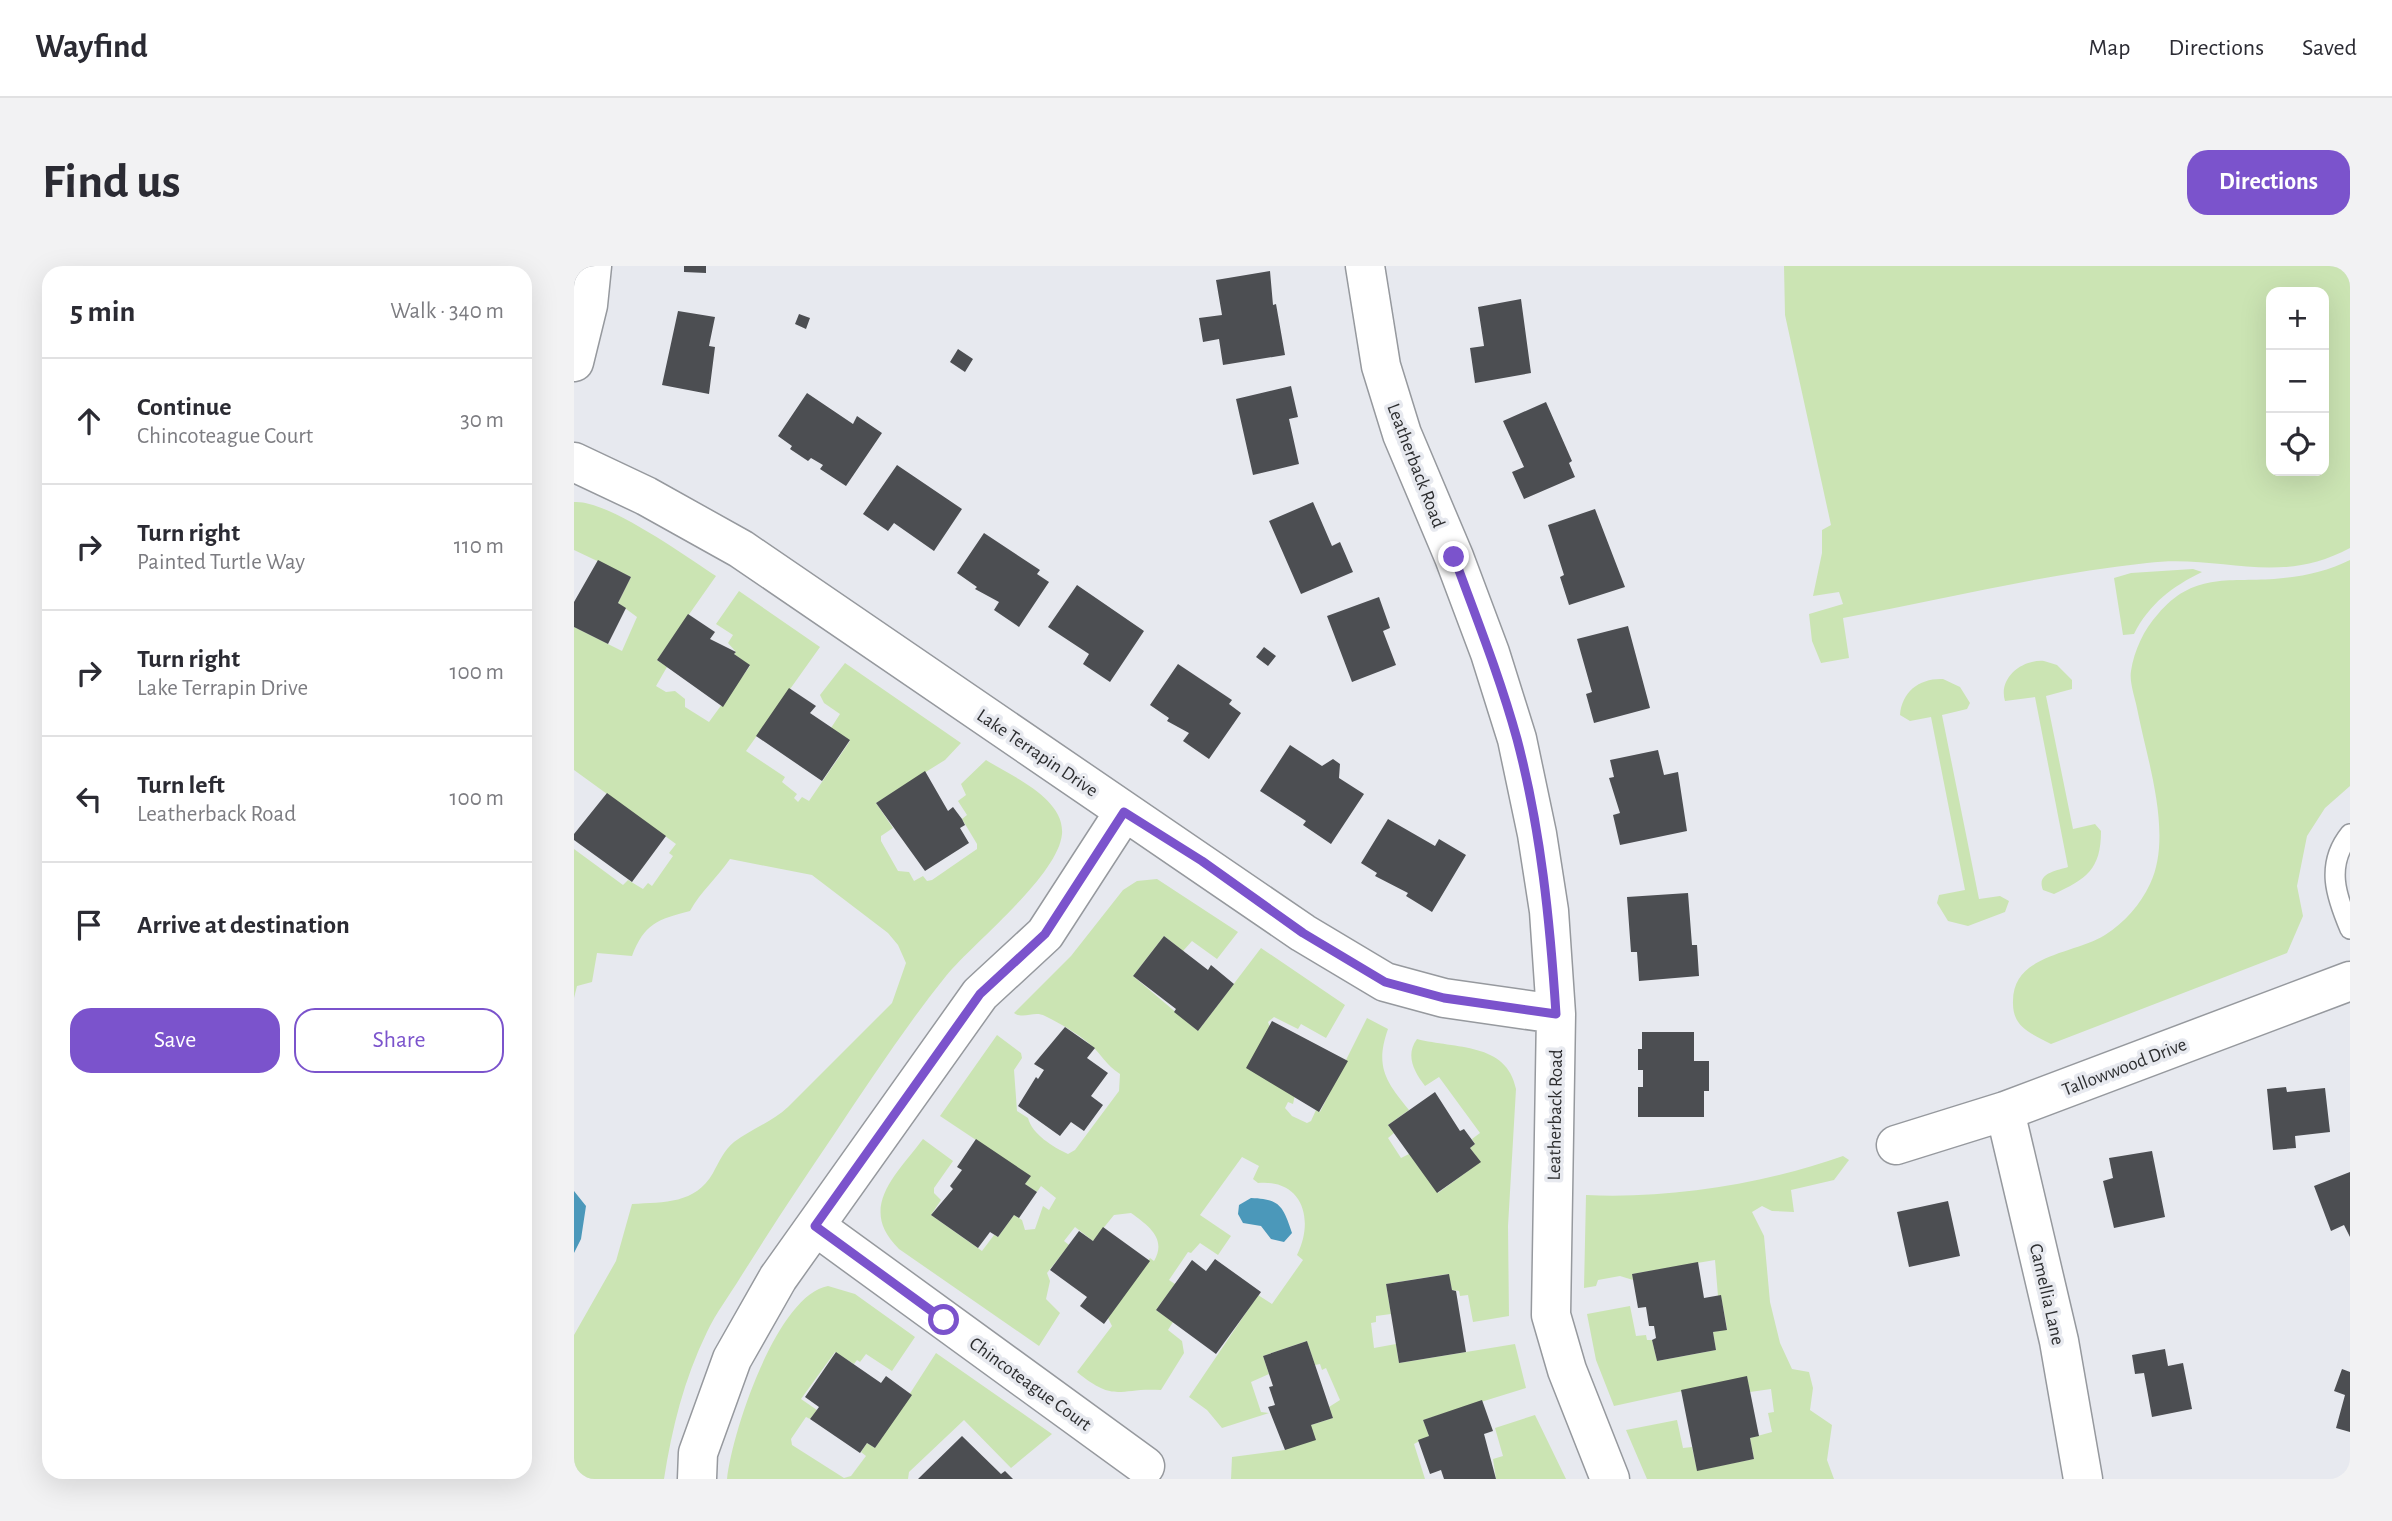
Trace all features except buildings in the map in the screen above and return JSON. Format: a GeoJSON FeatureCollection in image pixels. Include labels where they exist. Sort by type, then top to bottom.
{"type":"FeatureCollection","features":[{"type":"Feature","properties":{"kind":"street"},"geometry":{"type":"LineString","coordinates":[[574,362],[588,305],[592,266]]}},
{"type":"Feature","properties":{"kind":"street","name":"Leatherback Road"},"geometry":{"type":"LineString","coordinates":[[1365,266],[1381,366],[1402,434],[1454,557],[1490,653],[1517,739],[1537,834],[1549,911],[1556,1014],[1551,1315],[1567,1370],[1611,1479]]}},
{"type":"Feature","properties":{"kind":"street","name":"Lake Terrapin Drive"},"geometry":{"type":"LineString","coordinates":[[574,462],[646,496],[741,549],[1124,812],[1202,861],[1303,933],[1385,982],[1444,998],[1556,1014]]}},
{"type":"Feature","properties":{"kind":"street"},"geometry":{"type":"LineString","coordinates":[[697,1479],[698,1453],[732,1359],[751,1319],[980,994],[1045,934],[1124,812]]}},
{"type":"Feature","properties":{"kind":"street","name":"Tallowwood Drive"},"geometry":{"type":"LineString","coordinates":[[1896,1145],[2005,1111],[2350,981]]}},
{"type":"Feature","properties":{"kind":"street","name":"Camellia Lane"},"geometry":{"type":"LineString","coordinates":[[2005,1111],[2059,1341],[2084,1479]]}},
{"type":"Feature","properties":{"kind":"street","name":"Chincoteague Court"},"geometry":{"type":"LineString","coordinates":[[815,1226],[1145,1466]]}},
{"type":"Feature","properties":{"kind":"lane"},"geometry":{"type":"LineString","coordinates":[[2350,834],[2341,848],[2333,874],[2335,889],[2350,929]]}},
{"type":"Feature","properties":{"kind":"green space"},"geometry":{"type":"Polygon","coordinates":[[[1784,266],[2350,266],[2350,548],[2298,566],[2273,568],[2174,561],[2109,568],[2033,580],[1843,618],[1849,658],[1821,663],[1812,641],[1809,614],[1843,604],[1839,592],[1813,596],[1822,553],[1822,530],[1831,525],[1785,315],[1784,266]]]}},
{"type":"Feature","properties":{"kind":"green space"},"geometry":{"type":"Polygon","coordinates":[[[574,502],[606,510],[625,519],[716,576],[657,660],[667,667],[656,686],[666,692],[675,691],[685,699],[685,707],[709,722],[750,666],[734,654],[736,652],[728,643],[733,635],[716,624],[739,591],[820,647],[746,751],[785,777],[782,782],[797,794],[794,798],[798,802],[802,797],[809,801],[850,741],[831,728],[840,714],[824,703],[820,695],[845,663],[961,743],[945,760],[876,803],[893,828],[881,836],[881,841],[898,871],[909,872],[914,881],[923,876],[927,881],[932,880],[977,849],[977,844],[962,819],[967,815],[958,801],[966,795],[961,784],[986,760],[1046,799],[1061,821],[1062,834],[1057,851],[1046,869],[1013,908],[946,976],[902,1035],[718,1311],[685,1386],[664,1479],[574,1479],[574,1335],[616,1261],[632,1204],[678,1199],[697,1191],[706,1183],[730,1145],[788,1107],[892,1003],[906,963],[898,945],[888,933],[812,875],[730,859],[690,911],[654,924],[642,937],[632,956],[597,953],[592,982],[577,986],[574,998],[574,849],[623,885],[628,880],[643,889],[648,883],[652,886],[673,856],[669,853],[676,844],[574,770],[574,627],[622,651],[637,617],[618,603],[631,577],[574,550],[574,502]]]}},
{"type":"Feature","properties":{"kind":"green space"},"geometry":{"type":"Polygon","coordinates":[[[2350,560],[2350,786],[2325,808],[2307,836],[2297,886],[2303,916],[2287,953],[2051,1044],[2030,1033],[2019,1024],[2014,1010],[2016,985],[2023,974],[2034,964],[2092,941],[2119,925],[2142,899],[2156,865],[2159,822],[2156,799],[2131,676],[2137,648],[2148,626],[2171,601],[2197,586],[2211,582],[2303,575],[2332,568],[2350,560]]]}},
{"type":"Feature","properties":{"kind":"green space"},"geometry":{"type":"Polygon","coordinates":[[[2193,569],[2202,572],[2181,583],[2154,605],[2134,634],[2123,635],[2114,578],[2131,573],[2193,569]]]}},
{"type":"Feature","properties":{"kind":"green space"},"geometry":{"type":"Polygon","coordinates":[[[2044,661],[2057,665],[2072,680],[2072,689],[2046,696],[2073,829],[2095,824],[2101,831],[2095,864],[2083,878],[2054,894],[2043,890],[2042,880],[2048,874],[2068,867],[2035,697],[2005,701],[2004,693],[2008,678],[2020,667],[2044,661]]]}},
{"type":"Feature","properties":{"kind":"green space"},"geometry":{"type":"Polygon","coordinates":[[[1943,679],[1960,687],[1970,703],[1967,709],[1942,715],[1979,899],[2000,896],[2009,901],[2005,912],[1968,926],[1948,921],[1937,903],[1939,895],[1965,890],[1931,717],[1910,721],[1900,715],[1908,693],[1927,681],[1943,679]]]}},
{"type":"Feature","properties":{"kind":"green space"},"geometry":{"type":"Polygon","coordinates":[[[1157,879],[1238,932],[1217,959],[1192,941],[1183,951],[1164,936],[1133,976],[1198,1031],[1261,948],[1345,1005],[1326,1038],[1301,1024],[1298,1029],[1274,1017],[1268,1022],[1295,1095],[1293,1104],[1288,1102],[1285,1108],[1292,1116],[1307,1123],[1311,1121],[1316,1110],[1320,1112],[1367,1018],[1388,1029],[1382,1053],[1385,1072],[1388,1081],[1409,1110],[1388,1125],[1394,1133],[1388,1138],[1401,1158],[1409,1154],[1438,1193],[1480,1162],[1470,1148],[1475,1144],[1472,1139],[1480,1133],[1439,1077],[1425,1086],[1421,1081],[1412,1063],[1413,1045],[1417,1039],[1477,1050],[1491,1055],[1511,1074],[1516,1089],[1508,1226],[1509,1316],[1473,1322],[1468,1295],[1460,1296],[1459,1291],[1452,1290],[1448,1274],[1386,1284],[1391,1314],[1376,1316],[1376,1322],[1371,1323],[1374,1348],[1396,1344],[1399,1363],[1515,1344],[1526,1388],[1423,1420],[1429,1436],[1414,1444],[1425,1479],[1231,1479],[1232,1457],[1285,1450],[1311,1425],[1333,1418],[1329,1407],[1340,1400],[1326,1368],[1322,1370],[1320,1364],[1315,1365],[1307,1341],[1263,1356],[1269,1374],[1251,1382],[1261,1412],[1269,1413],[1222,1428],[1207,1410],[1189,1397],[1258,1295],[1272,1304],[1303,1260],[1297,1255],[1305,1228],[1301,1204],[1285,1188],[1273,1183],[1258,1183],[1253,1179],[1259,1166],[1242,1157],[1200,1215],[1231,1236],[1218,1255],[1200,1243],[1191,1253],[1188,1252],[1169,1280],[1175,1284],[1156,1310],[1173,1322],[1168,1330],[1182,1341],[1184,1353],[1161,1390],[1109,1391],[1077,1372],[1112,1326],[1108,1318],[1150,1258],[1154,1261],[1157,1253],[1154,1234],[1131,1213],[1114,1215],[1093,1241],[1075,1227],[1064,1241],[1069,1245],[1047,1273],[1050,1281],[1046,1299],[1060,1313],[1039,1346],[899,1249],[887,1234],[881,1220],[885,1192],[923,1139],[953,1161],[934,1188],[934,1193],[941,1200],[931,1215],[982,1251],[994,1235],[998,1237],[1014,1215],[1022,1220],[1025,1230],[1035,1229],[1043,1206],[1049,1210],[1056,1198],[1041,1186],[1037,1192],[1025,1184],[1030,1176],[940,1116],[997,1035],[1021,1053],[1022,1058],[1014,1070],[1017,1111],[1028,1118],[1038,1135],[1050,1144],[1068,1154],[1075,1150],[1119,1091],[1120,1074],[1091,1045],[1063,1026],[1041,1014],[1022,1016],[1014,1013],[1071,956],[1123,890],[1137,881],[1157,879]]]}},
{"type":"Feature","properties":{"kind":"green space"},"geometry":{"type":"Polygon","coordinates":[[[1843,1156],[1849,1160],[1834,1180],[1791,1190],[1794,1212],[1772,1211],[1762,1206],[1752,1212],[1764,1236],[1770,1302],[1780,1343],[1792,1369],[1809,1372],[1813,1388],[1810,1410],[1832,1425],[1827,1460],[1834,1479],[1647,1479],[1626,1430],[1677,1420],[1683,1448],[1692,1447],[1697,1470],[1754,1459],[1750,1438],[1772,1432],[1768,1413],[1774,1412],[1771,1389],[1750,1392],[1747,1377],[1614,1406],[1596,1360],[1587,1314],[1630,1306],[1636,1336],[1646,1335],[1647,1340],[1652,1340],[1657,1361],[1716,1350],[1713,1332],[1727,1329],[1721,1296],[1718,1296],[1715,1260],[1632,1274],[1633,1280],[1620,1276],[1598,1280],[1596,1286],[1584,1288],[1586,1195],[1650,1195],[1716,1188],[1813,1166],[1843,1156]]]}},
{"type":"Feature","properties":{"kind":"green space"},"geometry":{"type":"Polygon","coordinates":[[[828,1286],[855,1294],[915,1337],[892,1371],[866,1354],[860,1362],[857,1360],[854,1364],[835,1352],[801,1399],[817,1410],[810,1419],[806,1417],[791,1439],[792,1445],[844,1478],[851,1476],[866,1456],[861,1452],[867,1443],[875,1448],[936,1353],[1052,1434],[1011,1468],[964,1420],[909,1472],[908,1479],[727,1479],[748,1400],[775,1339],[791,1313],[809,1295],[828,1286]]]}},
{"type":"Feature","properties":{"kind":"green space"},"geometry":{"type":"Polygon","coordinates":[[[1535,1415],[1566,1479],[1496,1479],[1493,1459],[1503,1456],[1495,1428],[1535,1415]]]}},
{"type":"Feature","properties":{"kind":"water"},"geometry":{"type":"Polygon","coordinates":[[[574,1191],[586,1206],[581,1239],[574,1253],[574,1191]]]}},
{"type":"Feature","properties":{"kind":"water"},"geometry":{"type":"Polygon","coordinates":[[[1251,1198],[1268,1200],[1279,1205],[1292,1233],[1284,1242],[1271,1239],[1261,1226],[1243,1223],[1238,1214],[1239,1205],[1251,1198]]]}},
{"type":"Feature","properties":{"kind":"route"},"geometry":{"type":"LineString","coordinates":[[944,1320],[815,1226],[980,994],[1045,934],[1124,812],[1202,861],[1303,933],[1385,982],[1444,998],[1511,1010],[1556,1014],[1549,911],[1537,834],[1517,739],[1490,653],[1454,557]]}}]}
